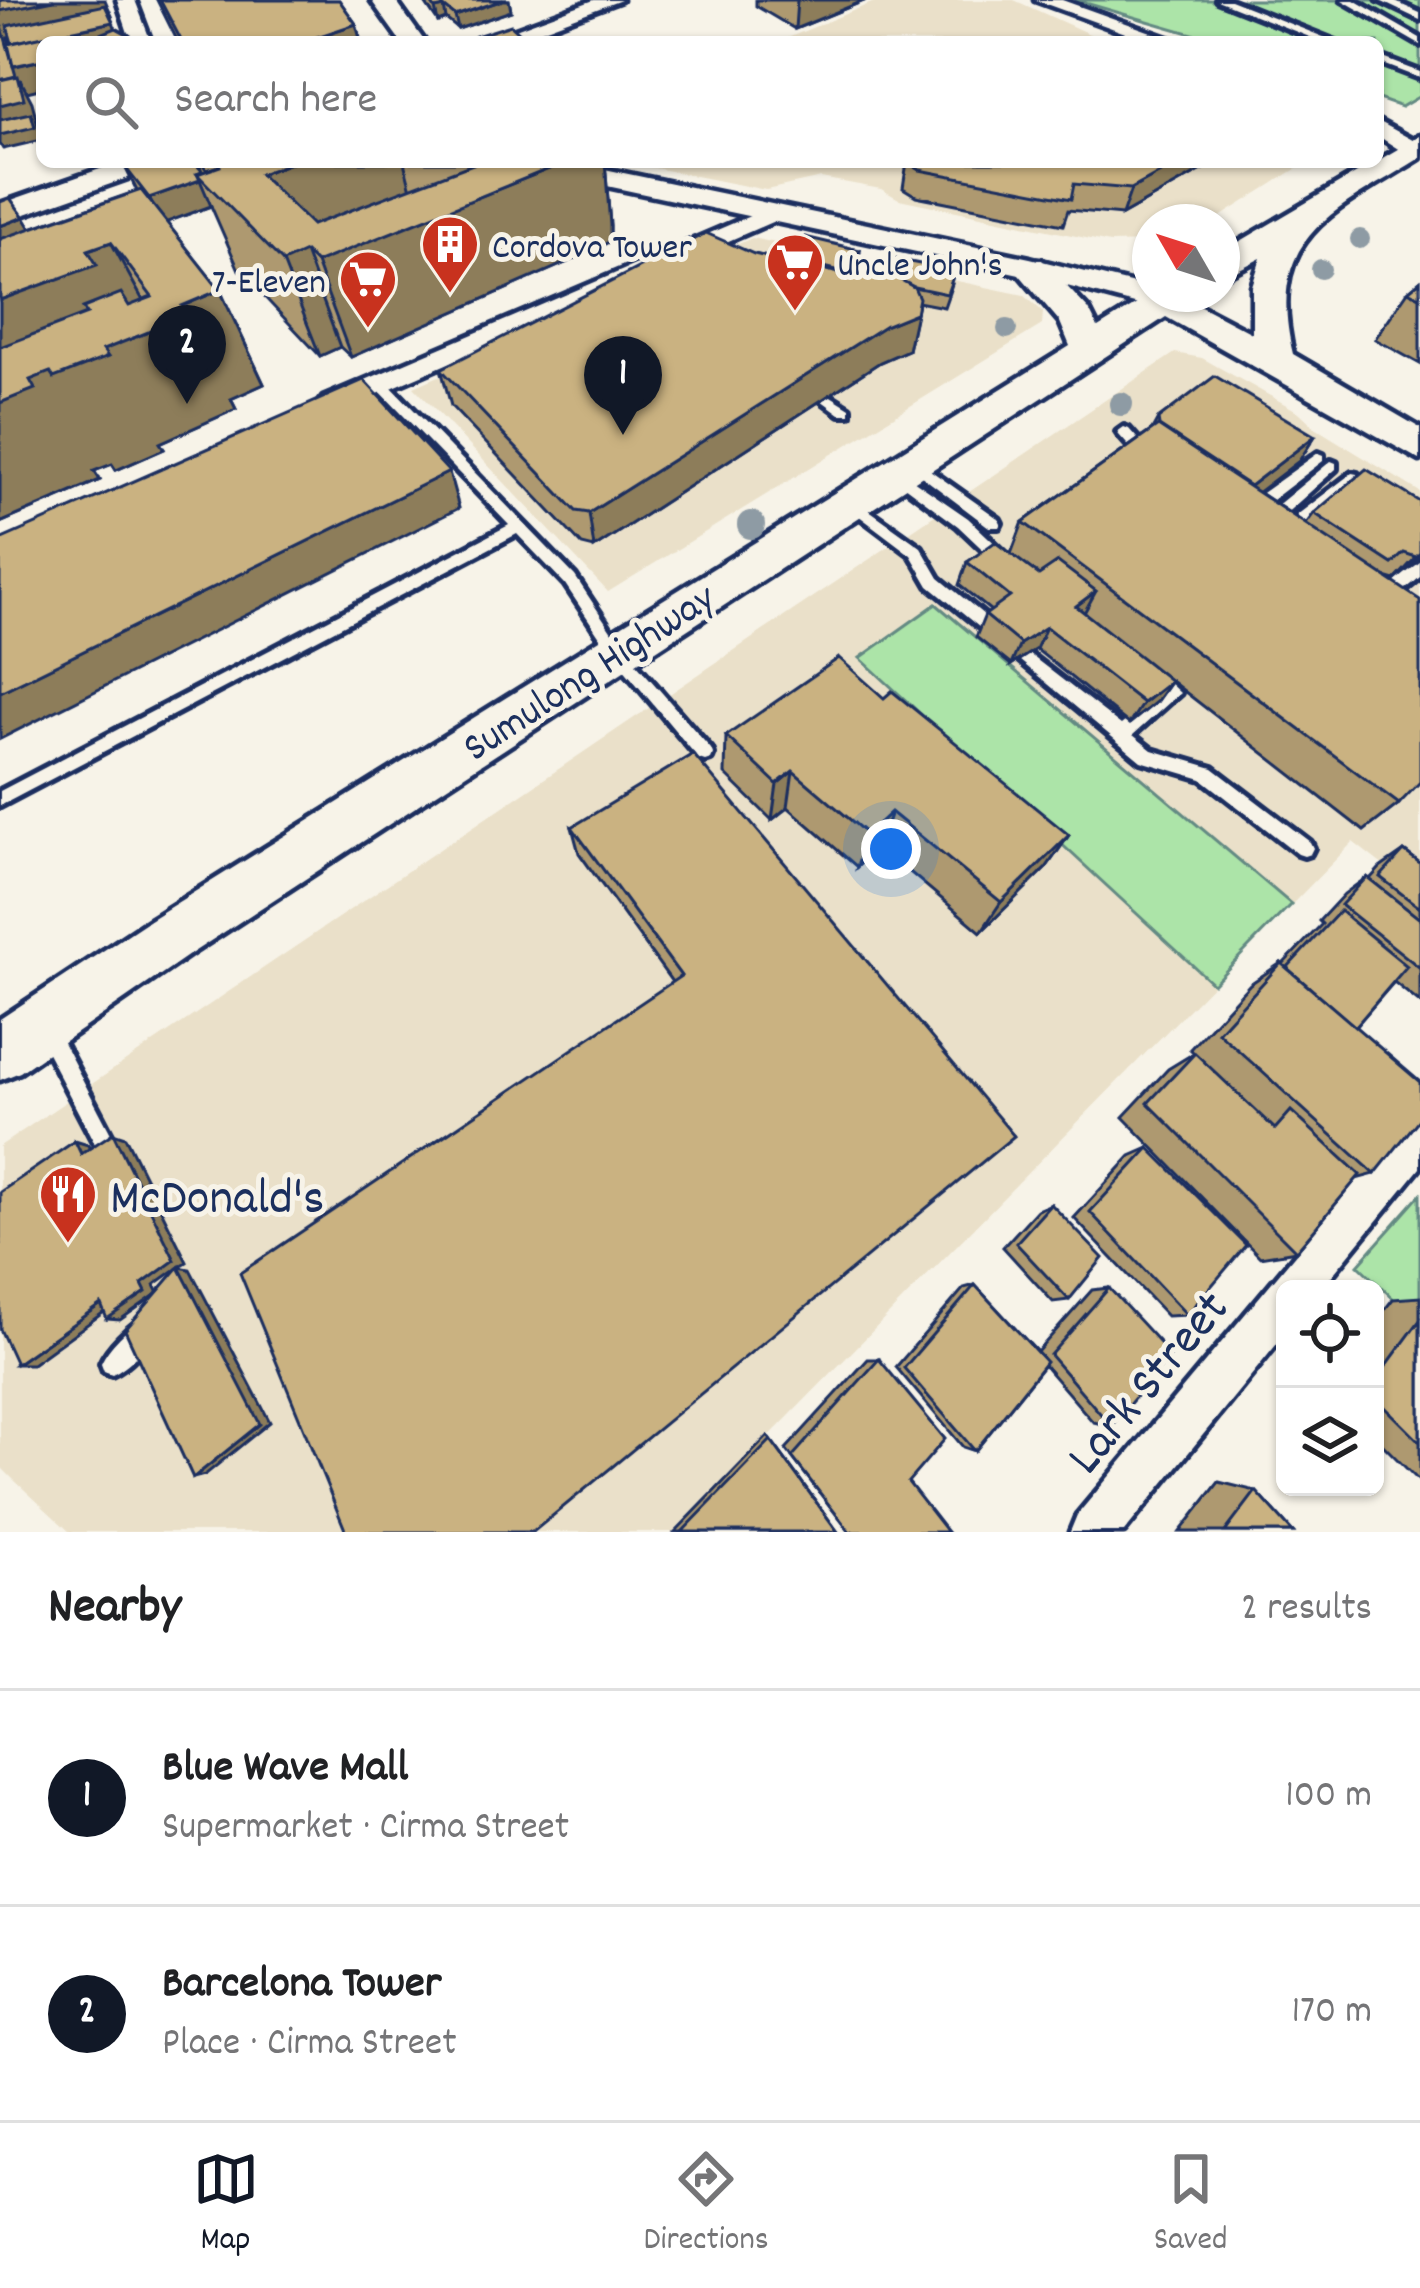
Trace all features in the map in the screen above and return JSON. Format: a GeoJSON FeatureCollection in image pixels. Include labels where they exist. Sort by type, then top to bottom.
{"type":"FeatureCollection","features":[{"type":"Feature","properties":{"kind":"main road"},"geometry":{"type":"LineString","coordinates":[[1240,256],[1418,149]]}},
{"type":"Feature","properties":{"kind":"main road"},"geometry":{"type":"LineString","coordinates":[[1276,360],[1266,314],[1267,289],[1284,240],[1306,215]]}},
{"type":"Feature","properties":{"kind":"main road"},"geometry":{"type":"LineString","coordinates":[[1030,267],[1076,318],[1089,349]]}},
{"type":"Feature","properties":{"kind":"main road","name":"Sumulong Highway"},"geometry":{"type":"LineString","coordinates":[[21,1037],[1149,312]]}},
{"type":"Feature","properties":{"kind":"main road"},"geometry":{"type":"LineString","coordinates":[[1195,312],[1420,446]]}},
{"type":"Feature","properties":{"kind":"street"},"geometry":{"type":"LineString","coordinates":[[126,0],[140,36]]}},
{"type":"Feature","properties":{"kind":"street"},"geometry":{"type":"LineString","coordinates":[[386,0],[409,36]]}},
{"type":"Feature","properties":{"kind":"street"},"geometry":{"type":"LineString","coordinates":[[507,36],[612,0]]}},
{"type":"Feature","properties":{"kind":"street"},"geometry":{"type":"LineString","coordinates":[[1044,0],[1151,36]]}},
{"type":"Feature","properties":{"kind":"street"},"geometry":{"type":"LineString","coordinates":[[1384,130],[1418,149]]}},
{"type":"Feature","properties":{"kind":"street"},"geometry":{"type":"LineString","coordinates":[[0,214],[126,168]]}},
{"type":"Feature","properties":{"kind":"street"},"geometry":{"type":"LineString","coordinates":[[560,168],[1132,289]]}},
{"type":"Feature","properties":{"kind":"street"},"geometry":{"type":"LineString","coordinates":[[315,412],[662,268],[771,214]]}},
{"type":"Feature","properties":{"kind":"street","name":"Lark Street"},"geometry":{"type":"LineString","coordinates":[[1301,1280],[1420,1136]]}},
{"type":"Feature","properties":{"kind":"street","name":"Lark Street"},"geometry":{"type":"LineString","coordinates":[[1094,1532],[1276,1311]]}},
{"type":"Feature","properties":{"kind":"lane"},"geometry":{"type":"LineString","coordinates":[[1222,0],[1315,36]]}},
{"type":"Feature","properties":{"kind":"lane"},"geometry":{"type":"LineString","coordinates":[[1347,0],[1420,42]]}},
{"type":"Feature","properties":{"kind":"lane"},"geometry":{"type":"LineString","coordinates":[[1383,0],[1420,17]]}},
{"type":"Feature","properties":{"kind":"lane"},"geometry":{"type":"LineString","coordinates":[[1384,61],[1420,75]]}},
{"type":"Feature","properties":{"kind":"lane"},"geometry":{"type":"LineString","coordinates":[[380,382],[570,580],[617,651],[705,754]]}},
{"type":"Feature","properties":{"kind":"lane"},"geometry":{"type":"LineString","coordinates":[[826,397],[845,411]]}},
{"type":"Feature","properties":{"kind":"lane"},"geometry":{"type":"LineString","coordinates":[[1124,432],[1137,452],[1154,463]]}},
{"type":"Feature","properties":{"kind":"lane"},"geometry":{"type":"LineString","coordinates":[[1228,512],[1240,514],[1250,509],[1325,462],[1268,523],[1272,540],[1292,556]]}},
{"type":"Feature","properties":{"kind":"lane"},"geometry":{"type":"LineString","coordinates":[[904,468],[994,523]]}},
{"type":"Feature","properties":{"kind":"lane"},"geometry":{"type":"LineString","coordinates":[[904,468],[1023,576]]}},
{"type":"Feature","properties":{"kind":"lane"},"geometry":{"type":"LineString","coordinates":[[1315,557],[1292,539],[1293,534],[1302,519],[1352,478]]}},
{"type":"Feature","properties":{"kind":"lane"},"geometry":{"type":"LineString","coordinates":[[850,501],[916,551],[934,582],[990,628]]}},
{"type":"Feature","properties":{"kind":"lane"},"geometry":{"type":"LineString","coordinates":[[0,799],[520,526]]}},
{"type":"Feature","properties":{"kind":"lane"},"geometry":{"type":"LineString","coordinates":[[1363,589],[1387,593],[1420,568]]}},
{"type":"Feature","properties":{"kind":"lane"},"geometry":{"type":"LineString","coordinates":[[1024,656],[1147,756],[1207,773],[1304,848]]}},
{"type":"Feature","properties":{"kind":"lane"},"geometry":{"type":"LineString","coordinates":[[1121,735],[1172,692],[1140,668]]}},
{"type":"Feature","properties":{"kind":"lane"},"geometry":{"type":"LineString","coordinates":[[21,1037],[118,1169]]}},
{"type":"Feature","properties":{"kind":"lane"},"geometry":{"type":"LineString","coordinates":[[112,1364],[166,1306]]}},
{"type":"Feature","properties":{"kind":"shaded area"},"geometry":{"type":"Polygon","coordinates":[[[879,0],[1014,0],[1094,36],[792,36],[879,0]]]}},
{"type":"Feature","properties":{"kind":"shaded area"},"geometry":{"type":"Polygon","coordinates":[[[655,168],[1298,168],[1240,204],[1132,204],[1132,242],[1110,243],[821,178],[766,190],[655,168]]]}},
{"type":"Feature","properties":{"kind":"shaded area"},"geometry":{"type":"Polygon","coordinates":[[[752,238],[1024,295],[1043,312],[1042,325],[608,592],[414,387],[752,238]]]}},
{"type":"Feature","properties":{"kind":"shaded area"},"geometry":{"type":"Polygon","coordinates":[[[1175,353],[1202,358],[1299,412],[1317,429],[1420,492],[1420,894],[1353,842],[675,1532],[70,1532],[0,1466],[0,1146],[1175,353]]]}},
{"type":"Feature","properties":{"kind":"green space"},"geometry":{"type":"Polygon","coordinates":[[[1075,0],[1420,0],[1420,96],[1401,107],[1384,101],[1384,36],[1199,36],[1075,0]]]}},
{"type":"Feature","properties":{"kind":"green space"},"geometry":{"type":"Polygon","coordinates":[[[936,604],[1291,904],[1213,984],[860,658],[936,604]]]}},
{"type":"Feature","properties":{"kind":"green space"},"geometry":{"type":"Polygon","coordinates":[[[1420,1195],[1420,1324],[1384,1290],[1384,1280],[1374,1280],[1358,1265],[1420,1195]]]}},
{"type":"Feature","properties":{"kind":"building"},"geometry":{"type":"Polygon","coordinates":[[[2,0],[54,0],[0,11],[2,0]]]}},
{"type":"Feature","properties":{"kind":"building"},"geometry":{"type":"Polygon","coordinates":[[[160,0],[339,0],[356,24],[320,36],[179,36],[160,0]]]}},
{"type":"Feature","properties":{"kind":"building"},"geometry":{"type":"Polygon","coordinates":[[[429,0],[503,0],[455,16],[444,7],[435,9],[429,0]]]}},
{"type":"Feature","properties":{"kind":"building"},"geometry":{"type":"Polygon","coordinates":[[[105,5],[113,22],[12,43],[7,26],[105,5]]]}},
{"type":"Feature","properties":{"kind":"building"},"geometry":{"type":"Polygon","coordinates":[[[511,25],[523,36],[476,36],[511,25]]]}},
{"type":"Feature","properties":{"kind":"building"},"geometry":{"type":"Polygon","coordinates":[[[0,27],[16,76],[0,80],[0,27]]]}},
{"type":"Feature","properties":{"kind":"building"},"geometry":{"type":"Polygon","coordinates":[[[116,28],[129,35],[127,36],[96,36],[116,28]]]}},
{"type":"Feature","properties":{"kind":"building"},"geometry":{"type":"Polygon","coordinates":[[[36,38],[36,61],[13,66],[8,44],[36,38]]]}},
{"type":"Feature","properties":{"kind":"building"},"geometry":{"type":"Polygon","coordinates":[[[18,76],[24,99],[0,105],[0,80],[18,76]]]}},
{"type":"Feature","properties":{"kind":"building"},"geometry":{"type":"Polygon","coordinates":[[[31,113],[35,127],[0,135],[0,120],[31,113]]]}},
{"type":"Feature","properties":{"kind":"building"},"geometry":{"type":"Polygon","coordinates":[[[126,168],[199,168],[203,172],[197,174],[200,180],[149,198],[126,168]]]}},
{"type":"Feature","properties":{"kind":"building"},"geometry":{"type":"Polygon","coordinates":[[[214,168],[276,168],[260,174],[312,225],[462,168],[551,168],[316,263],[305,252],[283,262],[197,174],[214,168]]]}},
{"type":"Feature","properties":{"kind":"building"},"geometry":{"type":"Polygon","coordinates":[[[917,168],[1169,168],[1131,189],[1074,184],[1071,199],[917,168]]]}},
{"type":"Feature","properties":{"kind":"building"},"geometry":{"type":"Polygon","coordinates":[[[141,190],[220,290],[182,306],[189,316],[103,350],[108,357],[54,378],[50,372],[30,380],[35,389],[0,403],[0,347],[87,314],[83,308],[121,293],[129,306],[152,297],[111,242],[88,250],[97,265],[0,300],[0,239],[141,190]]]}},
{"type":"Feature","properties":{"kind":"building"},"geometry":{"type":"Polygon","coordinates":[[[10,198],[24,217],[0,226],[0,202],[10,198]]]}},
{"type":"Feature","properties":{"kind":"building"},"geometry":{"type":"Polygon","coordinates":[[[706,233],[754,254],[857,277],[873,271],[893,274],[914,287],[919,298],[916,313],[886,325],[589,513],[576,511],[441,369],[706,233]]]}},
{"type":"Feature","properties":{"kind":"building"},"geometry":{"type":"Polygon","coordinates":[[[805,237],[860,250],[848,273],[792,259],[805,237]]]}},
{"type":"Feature","properties":{"kind":"building"},"geometry":{"type":"Polygon","coordinates":[[[895,259],[955,271],[947,294],[914,287],[890,274],[895,259]]]}},
{"type":"Feature","properties":{"kind":"building"},"geometry":{"type":"Polygon","coordinates":[[[1420,281],[1420,297],[1408,291],[1420,281]]]}},
{"type":"Feature","properties":{"kind":"building"},"geometry":{"type":"Polygon","coordinates":[[[1215,376],[1315,436],[1250,486],[1159,426],[1158,419],[1215,376]]]}},
{"type":"Feature","properties":{"kind":"building"},"geometry":{"type":"Polygon","coordinates":[[[364,380],[449,472],[0,692],[0,540],[364,380]]]}},
{"type":"Feature","properties":{"kind":"building"},"geometry":{"type":"Polygon","coordinates":[[[1158,426],[1420,600],[1420,782],[1399,804],[1023,522],[1158,426]]]}},
{"type":"Feature","properties":{"kind":"building"},"geometry":{"type":"Polygon","coordinates":[[[1366,469],[1420,502],[1420,553],[1416,557],[1404,553],[1392,564],[1314,513],[1366,469]]]}},
{"type":"Feature","properties":{"kind":"building"},"geometry":{"type":"Polygon","coordinates":[[[995,542],[1039,575],[1058,562],[1096,591],[1076,606],[1171,681],[1143,703],[1046,627],[1020,644],[985,615],[1010,597],[967,562],[995,542]]]}},
{"type":"Feature","properties":{"kind":"building"},"geometry":{"type":"Polygon","coordinates":[[[839,658],[884,698],[892,691],[1069,835],[1001,902],[891,812],[867,834],[793,771],[777,784],[726,736],[839,658]]]}},
{"type":"Feature","properties":{"kind":"building"},"geometry":{"type":"Polygon","coordinates":[[[693,754],[1014,1136],[533,1532],[346,1532],[240,1273],[681,976],[572,827],[693,754]]]}},
{"type":"Feature","properties":{"kind":"building"},"geometry":{"type":"Polygon","coordinates":[[[1404,851],[1420,863],[1420,908],[1380,877],[1404,851]]]}},
{"type":"Feature","properties":{"kind":"building"},"geometry":{"type":"Polygon","coordinates":[[[1367,877],[1420,919],[1420,968],[1341,905],[1367,877]]]}},
{"type":"Feature","properties":{"kind":"building"},"geometry":{"type":"Polygon","coordinates":[[[1340,911],[1407,966],[1355,1027],[1287,968],[1340,911]]]}},
{"type":"Feature","properties":{"kind":"building"},"geometry":{"type":"Polygon","coordinates":[[[1281,963],[1420,1082],[1420,1118],[1375,1174],[1218,1032],[1281,963]]]}},
{"type":"Feature","properties":{"kind":"building"},"geometry":{"type":"Polygon","coordinates":[[[1195,1053],[1275,1129],[1291,1111],[1360,1175],[1296,1251],[1148,1103],[1195,1053]]]}},
{"type":"Feature","properties":{"kind":"building","name":"McDonald's"},"geometry":{"type":"Polygon","coordinates":[[[113,1133],[175,1260],[142,1284],[146,1292],[107,1319],[101,1304],[16,1364],[0,1329],[0,1192],[75,1141],[81,1154],[113,1133]]]}},
{"type":"Feature","properties":{"kind":"building"},"geometry":{"type":"Polygon","coordinates":[[[1149,1148],[1246,1245],[1187,1315],[1090,1212],[1149,1148]]]}},
{"type":"Feature","properties":{"kind":"building"},"geometry":{"type":"Polygon","coordinates":[[[1051,1204],[1103,1258],[1069,1300],[1016,1243],[1051,1204]]]}},
{"type":"Feature","properties":{"kind":"building"},"geometry":{"type":"Polygon","coordinates":[[[179,1267],[260,1424],[193,1478],[125,1330],[179,1267]]]}},
{"type":"Feature","properties":{"kind":"building"},"geometry":{"type":"Polygon","coordinates":[[[975,1285],[1046,1362],[975,1451],[904,1368],[975,1285]]]}},
{"type":"Feature","properties":{"kind":"building"},"geometry":{"type":"Polygon","coordinates":[[[1109,1288],[1171,1355],[1111,1426],[1050,1355],[1109,1288]]]}},
{"type":"Feature","properties":{"kind":"building"},"geometry":{"type":"Polygon","coordinates":[[[1420,1320],[1420,1442],[1384,1406],[1384,1369],[1420,1320]]]}},
{"type":"Feature","properties":{"kind":"building"},"geometry":{"type":"Polygon","coordinates":[[[879,1359],[945,1439],[908,1482],[947,1532],[850,1532],[792,1457],[879,1359]]]}},
{"type":"Feature","properties":{"kind":"building"},"geometry":{"type":"Polygon","coordinates":[[[771,1440],[838,1532],[682,1532],[771,1440]]]}},
{"type":"Feature","properties":{"kind":"building"},"geometry":{"type":"Polygon","coordinates":[[[1256,1491],[1293,1532],[1225,1532],[1256,1491]]]}},
{"type":"Feature","properties":{"kind":"place","name":"Cordova Tower"},"geometry":{"type":"Point","coordinates":[450,295]}},
{"type":"Feature","properties":{"kind":"place","name":"Uncle John's"},"geometry":{"type":"Point","coordinates":[795,313]}},
{"type":"Feature","properties":{"kind":"place","name":"7-Eleven"},"geometry":{"type":"Point","coordinates":[368,330]}},
{"type":"Feature","properties":{"kind":"place","name":"Barcelona Tower"},"geometry":{"type":"Point","coordinates":[187,404]}},
{"type":"Feature","properties":{"kind":"place","name":"Blue Wave Mall"},"geometry":{"type":"Point","coordinates":[623,435]}},
{"type":"Feature","properties":{"kind":"place","name":"McDonald's"},"geometry":{"type":"Point","coordinates":[68,1245]}}]}
